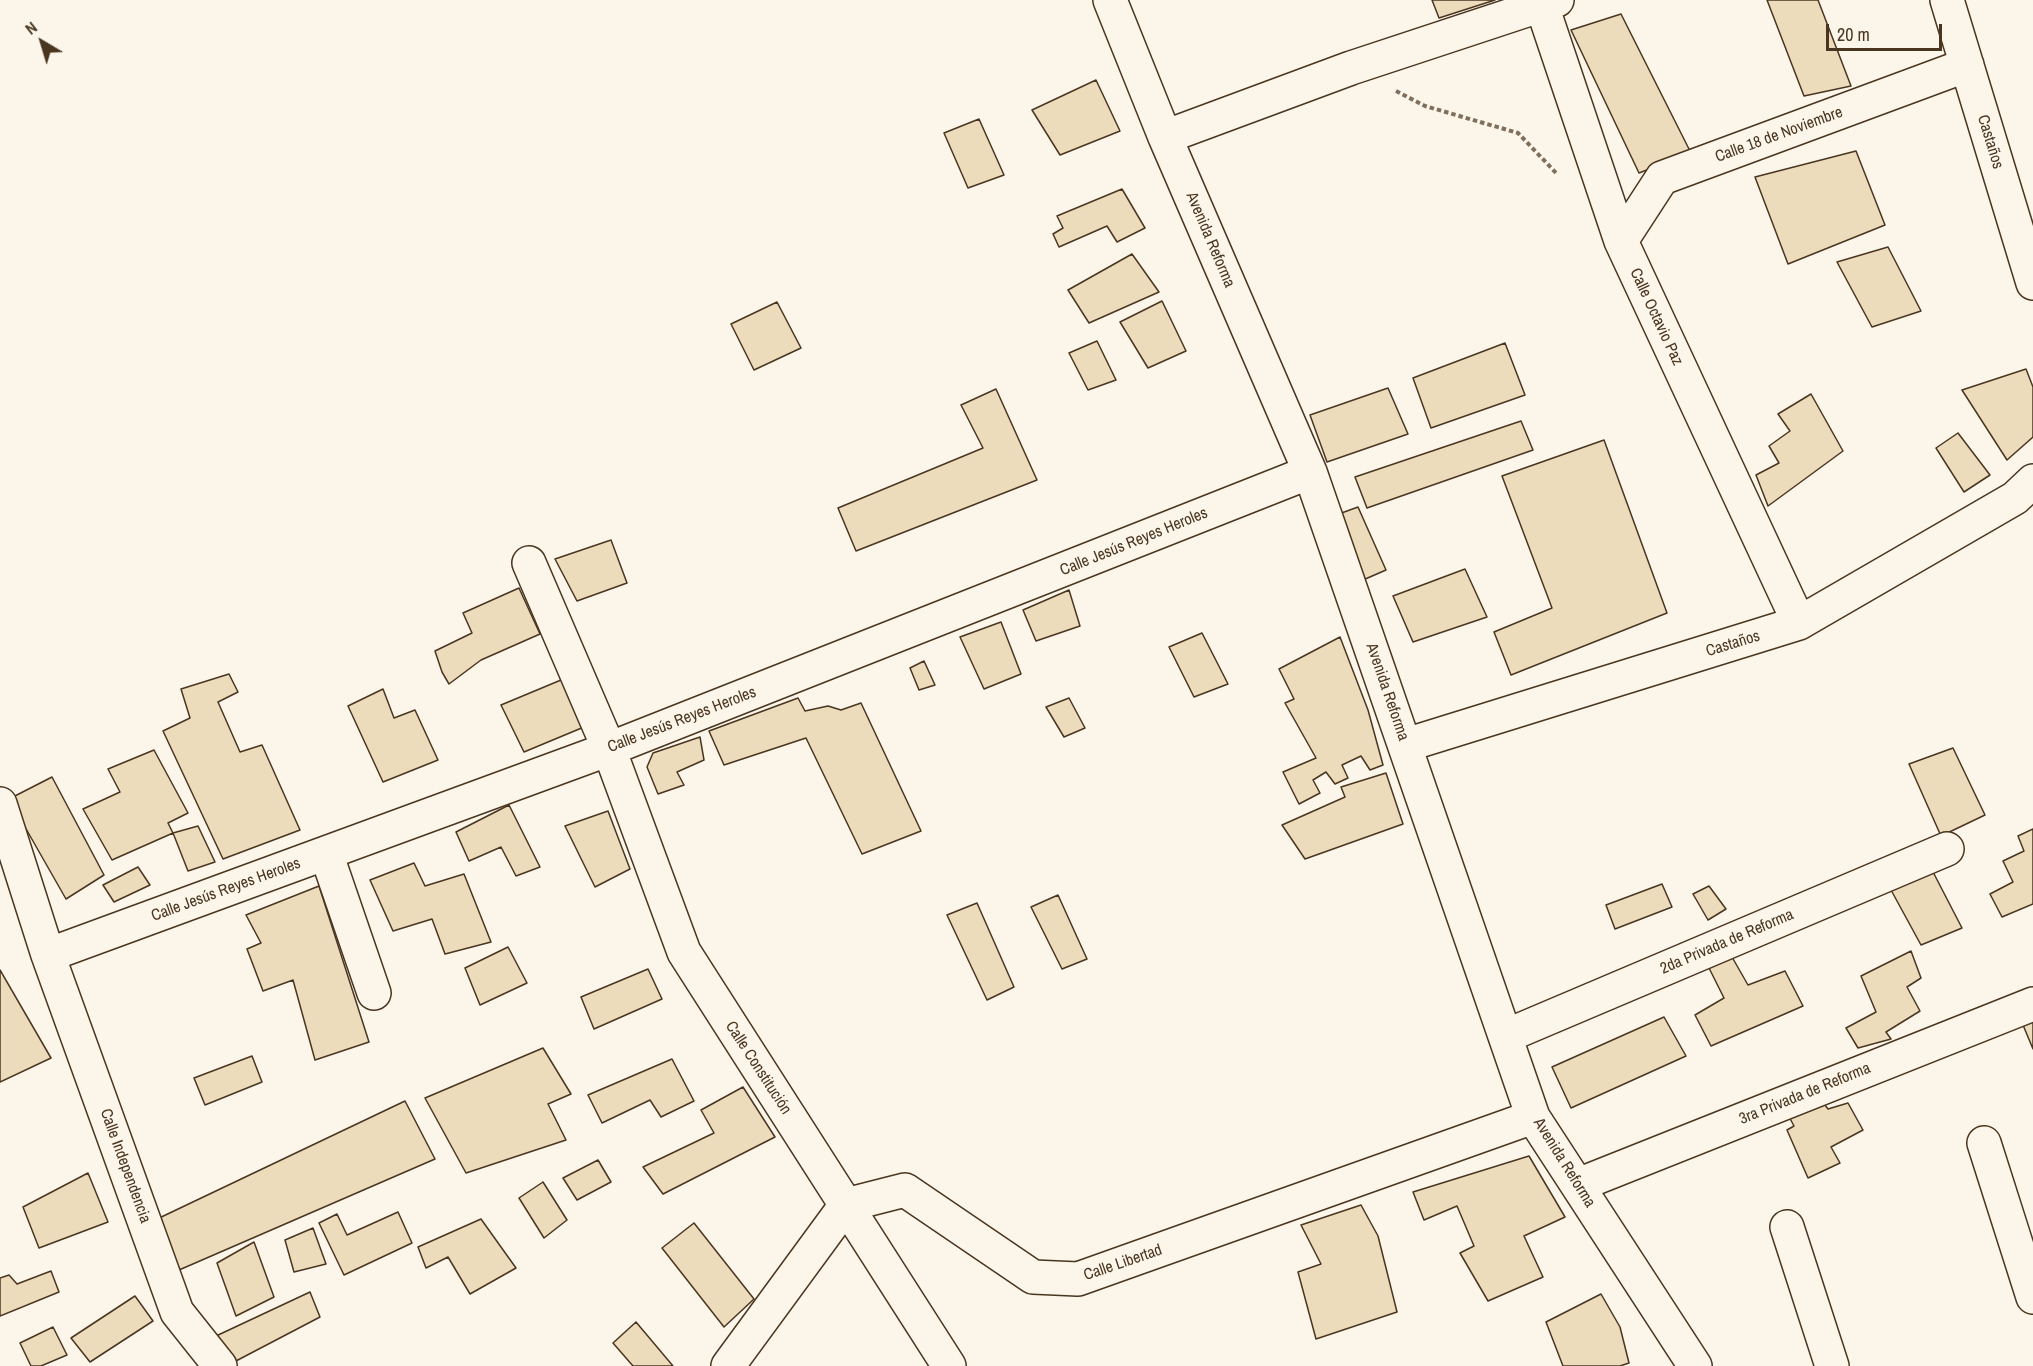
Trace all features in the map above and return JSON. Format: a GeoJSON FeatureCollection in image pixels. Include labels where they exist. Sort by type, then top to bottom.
{"type":"FeatureCollection","features":[{"type":"Feature","properties":{"kind":"street","name":"Avenida Reforma"},"geometry":{"type":"LineString","coordinates":[[1110,0],[1166,137],[1310,472],[1533,1117],[1695,1366]]}},
{"type":"Feature","properties":{"kind":"street","name":"Castaños"},"geometry":{"type":"LineString","coordinates":[[1947,0],[2033,283]]}},
{"type":"Feature","properties":{"kind":"street"},"geometry":{"type":"LineString","coordinates":[[1166,137],[1351,68],[1546,2]]}},
{"type":"Feature","properties":{"kind":"street","name":"Calle Octavio Paz"},"geometry":{"type":"LineString","coordinates":[[1546,2],[1621,241],[1799,623]]}},
{"type":"Feature","properties":{"kind":"street","name":"Calle 18 de Noviembre"},"geometry":{"type":"LineString","coordinates":[[1621,241],[1662,178],[1967,65]]}},
{"type":"Feature","properties":{"kind":"street","name":"Calle Jesús Reyes Heroles"},"geometry":{"type":"LineString","coordinates":[[48,955],[609,749],[1310,472]]}},
{"type":"Feature","properties":{"kind":"street","name":"Castaños"},"geometry":{"type":"LineString","coordinates":[[1406,745],[1799,623],[2015,498],[2033,481]]}},
{"type":"Feature","properties":{"kind":"street","name":"Calle Constitución"},"geometry":{"type":"LineString","coordinates":[[529,563],[609,749],[684,952],[948,1366]]}},
{"type":"Feature","properties":{"kind":"street","name":"Calle Independencia"},"geometry":{"type":"LineString","coordinates":[[0,804],[48,955],[177,1312],[220,1366]]}},
{"type":"Feature","properties":{"kind":"street","name":"2da Privada de Reforma"},"geometry":{"type":"LineString","coordinates":[[1506,1036],[1947,849]]}},
{"type":"Feature","properties":{"kind":"street"},"geometry":{"type":"LineString","coordinates":[[326,853],[374,993]]}},
{"type":"Feature","properties":{"kind":"street","name":"3ra Privada de Reforma"},"geometry":{"type":"LineString","coordinates":[[1578,1185],[2033,1004]]}},
{"type":"Feature","properties":{"kind":"street","name":"Calle Libertad"},"geometry":{"type":"LineString","coordinates":[[846,1205],[905,1190],[1033,1277],[1078,1279],[1533,1117]]}},
{"type":"Feature","properties":{"kind":"street"},"geometry":{"type":"LineString","coordinates":[[1984,1143],[2033,1297]]}},
{"type":"Feature","properties":{"kind":"street"},"geometry":{"type":"LineString","coordinates":[[728,1366],[846,1205]]}},
{"type":"Feature","properties":{"kind":"street"},"geometry":{"type":"LineString","coordinates":[[1787,1227],[1832,1366]]}},
{"type":"Feature","properties":{"kind":"path"},"geometry":{"type":"LineString","coordinates":[[1351,68],[1425,106],[1518,133],[1566,183]]}},
{"type":"Feature","properties":{"kind":"building"},"geometry":{"type":"Polygon","coordinates":[[[1432,0],[1495,0],[1439,18],[1432,0]]]}},
{"type":"Feature","properties":{"kind":"building"},"geometry":{"type":"Polygon","coordinates":[[[1767,0],[1818,0],[1851,86],[1804,96],[1767,0]]]}},
{"type":"Feature","properties":{"kind":"building"},"geometry":{"type":"Polygon","coordinates":[[[1621,14],[1691,153],[1639,173],[1571,30],[1621,14]]]}},
{"type":"Feature","properties":{"kind":"building"},"geometry":{"type":"Polygon","coordinates":[[[1096,80],[1120,131],[1060,155],[1032,110],[1096,80]]]}},
{"type":"Feature","properties":{"kind":"building"},"geometry":{"type":"Polygon","coordinates":[[[979,119],[1004,175],[968,188],[944,133],[979,119]]]}},
{"type":"Feature","properties":{"kind":"building"},"geometry":{"type":"Polygon","coordinates":[[[1856,151],[1885,225],[1788,264],[1755,177],[1856,151]]]}},
{"type":"Feature","properties":{"kind":"building"},"geometry":{"type":"Polygon","coordinates":[[[1122,189],[1145,228],[1117,242],[1107,226],[1059,247],[1053,234],[1063,228],[1057,216],[1122,189]]]}},
{"type":"Feature","properties":{"kind":"building"},"geometry":{"type":"Polygon","coordinates":[[[1888,247],[1921,311],[1872,327],[1837,262],[1888,247]]]}},
{"type":"Feature","properties":{"kind":"building"},"geometry":{"type":"Polygon","coordinates":[[[1132,254],[1159,292],[1089,323],[1068,290],[1132,254]]]}},
{"type":"Feature","properties":{"kind":"building"},"geometry":{"type":"Polygon","coordinates":[[[1162,301],[1186,351],[1148,368],[1120,322],[1162,301]]]}},
{"type":"Feature","properties":{"kind":"building"},"geometry":{"type":"Polygon","coordinates":[[[777,302],[801,348],[754,370],[731,324],[777,302]]]}},
{"type":"Feature","properties":{"kind":"building"},"geometry":{"type":"Polygon","coordinates":[[[1097,341],[1116,380],[1088,390],[1069,353],[1097,341]]]}},
{"type":"Feature","properties":{"kind":"building"},"geometry":{"type":"Polygon","coordinates":[[[1505,343],[1525,395],[1431,428],[1413,378],[1505,343]]]}},
{"type":"Feature","properties":{"kind":"building"},"geometry":{"type":"Polygon","coordinates":[[[2026,369],[2033,387],[2033,437],[2007,460],[1962,390],[2026,369]]]}},
{"type":"Feature","properties":{"kind":"building"},"geometry":{"type":"Polygon","coordinates":[[[1388,388],[1408,434],[1327,462],[1310,415],[1388,388]]]}},
{"type":"Feature","properties":{"kind":"building"},"geometry":{"type":"Polygon","coordinates":[[[996,389],[1037,480],[856,551],[838,508],[983,448],[961,405],[996,389]]]}},
{"type":"Feature","properties":{"kind":"building"},"geometry":{"type":"Polygon","coordinates":[[[1811,394],[1843,451],[1768,506],[1756,475],[1779,463],[1769,446],[1790,431],[1778,414],[1811,394]]]}},
{"type":"Feature","properties":{"kind":"building"},"geometry":{"type":"Polygon","coordinates":[[[1521,421],[1533,450],[1367,508],[1355,477],[1521,421]]]}},
{"type":"Feature","properties":{"kind":"building"},"geometry":{"type":"Polygon","coordinates":[[[1958,433],[1990,475],[1964,492],[1936,448],[1958,433]]]}},
{"type":"Feature","properties":{"kind":"building"},"geometry":{"type":"Polygon","coordinates":[[[1604,440],[1667,613],[1511,675],[1494,632],[1552,608],[1502,476],[1604,440]]]}},
{"type":"Feature","properties":{"kind":"building"},"geometry":{"type":"Polygon","coordinates":[[[1358,507],[1386,570],[1363,580],[1336,515],[1358,507]]]}},
{"type":"Feature","properties":{"kind":"building"},"geometry":{"type":"Polygon","coordinates":[[[611,540],[627,583],[577,601],[555,559],[611,540]]]}},
{"type":"Feature","properties":{"kind":"building"},"geometry":{"type":"Polygon","coordinates":[[[1465,569],[1487,617],[1413,642],[1393,596],[1465,569]]]}},
{"type":"Feature","properties":{"kind":"building"},"geometry":{"type":"Polygon","coordinates":[[[519,588],[540,634],[481,660],[449,684],[435,651],[472,633],[463,613],[519,588]]]}},
{"type":"Feature","properties":{"kind":"building"},"geometry":{"type":"Polygon","coordinates":[[[1069,590],[1080,626],[1036,641],[1023,610],[1069,590]]]}},
{"type":"Feature","properties":{"kind":"building"},"geometry":{"type":"Polygon","coordinates":[[[1001,622],[1021,674],[984,689],[960,637],[1001,622]]]}},
{"type":"Feature","properties":{"kind":"building"},"geometry":{"type":"Polygon","coordinates":[[[1202,633],[1228,684],[1194,697],[1169,647],[1202,633]]]}},
{"type":"Feature","properties":{"kind":"building"},"geometry":{"type":"Polygon","coordinates":[[[1340,637],[1368,710],[1383,765],[1370,770],[1361,756],[1342,765],[1348,778],[1335,784],[1326,772],[1313,780],[1320,793],[1299,804],[1283,772],[1316,758],[1285,703],[1294,699],[1279,669],[1340,637]]]}},
{"type":"Feature","properties":{"kind":"building"},"geometry":{"type":"Polygon","coordinates":[[[924,661],[935,685],[919,690],[910,668],[924,661]]]}},
{"type":"Feature","properties":{"kind":"building"},"geometry":{"type":"Polygon","coordinates":[[[229,674],[238,692],[218,702],[240,752],[262,745],[300,830],[223,859],[163,731],[190,718],[181,689],[229,674]]]}},
{"type":"Feature","properties":{"kind":"building"},"geometry":{"type":"Polygon","coordinates":[[[561,680],[584,727],[524,752],[501,705],[561,680]]]}},
{"type":"Feature","properties":{"kind":"building"},"geometry":{"type":"Polygon","coordinates":[[[383,689],[394,718],[415,710],[438,760],[383,782],[348,706],[383,689]]]}},
{"type":"Feature","properties":{"kind":"building"},"geometry":{"type":"Polygon","coordinates":[[[798,698],[805,711],[828,706],[841,710],[861,703],[921,831],[862,854],[806,738],[724,765],[709,731],[798,698]]]}},
{"type":"Feature","properties":{"kind":"building"},"geometry":{"type":"Polygon","coordinates":[[[1069,698],[1085,728],[1064,737],[1046,707],[1069,698]]]}},
{"type":"Feature","properties":{"kind":"building"},"geometry":{"type":"Polygon","coordinates":[[[700,737],[704,760],[677,772],[684,785],[658,794],[647,767],[653,753],[700,737]]]}},
{"type":"Feature","properties":{"kind":"building"},"geometry":{"type":"Polygon","coordinates":[[[1953,748],[1985,815],[1941,836],[1909,764],[1953,748]]]}},
{"type":"Feature","properties":{"kind":"building"},"geometry":{"type":"Polygon","coordinates":[[[154,750],[188,813],[168,823],[173,833],[112,860],[83,809],[120,792],[108,769],[154,750]]]}},
{"type":"Feature","properties":{"kind":"building"},"geometry":{"type":"Polygon","coordinates":[[[1386,773],[1403,824],[1305,859],[1282,825],[1345,797],[1341,787],[1386,773]]]}},
{"type":"Feature","properties":{"kind":"building"},"geometry":{"type":"Polygon","coordinates":[[[52,777],[104,875],[66,899],[9,799],[52,777]]]}},
{"type":"Feature","properties":{"kind":"building"},"geometry":{"type":"Polygon","coordinates":[[[509,805],[540,867],[516,876],[501,847],[469,861],[456,832],[509,805]]]}},
{"type":"Feature","properties":{"kind":"building"},"geometry":{"type":"Polygon","coordinates":[[[608,811],[630,869],[595,887],[565,826],[608,811]]]}},
{"type":"Feature","properties":{"kind":"building"},"geometry":{"type":"Polygon","coordinates":[[[198,826],[215,862],[188,871],[173,833],[198,826]]]}},
{"type":"Feature","properties":{"kind":"building"},"geometry":{"type":"Polygon","coordinates":[[[2033,829],[2033,904],[2002,917],[1990,894],[2013,882],[2003,861],[2024,851],[2018,836],[2033,829]]]}},
{"type":"Feature","properties":{"kind":"building"},"geometry":{"type":"Polygon","coordinates":[[[414,863],[425,886],[464,874],[491,942],[445,954],[432,919],[393,931],[370,880],[414,863]]]}},
{"type":"Feature","properties":{"kind":"building"},"geometry":{"type":"Polygon","coordinates":[[[138,867],[150,885],[114,902],[103,885],[138,867]]]}},
{"type":"Feature","properties":{"kind":"building"},"geometry":{"type":"Polygon","coordinates":[[[1932,870],[1962,928],[1921,945],[1891,890],[1932,870]]]}},
{"type":"Feature","properties":{"kind":"building"},"geometry":{"type":"Polygon","coordinates":[[[1662,884],[1672,907],[1615,929],[1606,905],[1662,884]]]}},
{"type":"Feature","properties":{"kind":"building"},"geometry":{"type":"Polygon","coordinates":[[[319,886],[369,1042],[315,1060],[293,980],[263,991],[247,949],[261,943],[246,915],[319,886]]]}},
{"type":"Feature","properties":{"kind":"building"},"geometry":{"type":"Polygon","coordinates":[[[1709,886],[1726,909],[1708,920],[1693,894],[1709,886]]]}},
{"type":"Feature","properties":{"kind":"building"},"geometry":{"type":"Polygon","coordinates":[[[1058,895],[1087,959],[1062,969],[1031,907],[1058,895]]]}},
{"type":"Feature","properties":{"kind":"building"},"geometry":{"type":"Polygon","coordinates":[[[977,903],[1014,987],[987,1000],[947,915],[977,903]]]}},
{"type":"Feature","properties":{"kind":"building"},"geometry":{"type":"Polygon","coordinates":[[[508,947],[527,983],[480,1005],[465,968],[508,947]]]}},
{"type":"Feature","properties":{"kind":"building"},"geometry":{"type":"Polygon","coordinates":[[[1911,951],[1921,978],[1907,987],[1920,1011],[1886,1032],[1891,1039],[1858,1048],[1846,1028],[1876,1012],[1861,976],[1911,951]]]}},
{"type":"Feature","properties":{"kind":"building"},"geometry":{"type":"Polygon","coordinates":[[[1732,957],[1748,985],[1785,971],[1803,1006],[1711,1046],[1695,1015],[1724,998],[1709,968],[1732,957]]]}},
{"type":"Feature","properties":{"kind":"building"},"geometry":{"type":"Polygon","coordinates":[[[648,969],[662,999],[594,1029],[581,997],[648,969]]]}},
{"type":"Feature","properties":{"kind":"building"},"geometry":{"type":"Polygon","coordinates":[[[0,970],[51,1058],[0,1082],[0,970]]]}},
{"type":"Feature","properties":{"kind":"building"},"geometry":{"type":"Polygon","coordinates":[[[1664,1017],[1686,1056],[1571,1108],[1552,1067],[1664,1017]]]}},
{"type":"Feature","properties":{"kind":"building"},"geometry":{"type":"Polygon","coordinates":[[[2033,1021],[2033,1049],[2023,1025],[2033,1021]]]}},
{"type":"Feature","properties":{"kind":"building"},"geometry":{"type":"Polygon","coordinates":[[[543,1048],[571,1094],[548,1104],[566,1140],[466,1173],[425,1098],[543,1048]]]}},
{"type":"Feature","properties":{"kind":"building"},"geometry":{"type":"Polygon","coordinates":[[[252,1056],[262,1082],[205,1105],[194,1078],[252,1056]]]}},
{"type":"Feature","properties":{"kind":"building"},"geometry":{"type":"Polygon","coordinates":[[[672,1059],[694,1101],[661,1117],[650,1100],[602,1123],[588,1095],[672,1059]]]}},
{"type":"Feature","properties":{"kind":"building"},"geometry":{"type":"Polygon","coordinates":[[[743,1087],[775,1137],[663,1194],[643,1167],[714,1133],[701,1110],[743,1087]]]}},
{"type":"Feature","properties":{"kind":"building"},"geometry":{"type":"Polygon","coordinates":[[[1819,1097],[1828,1109],[1848,1103],[1863,1130],[1831,1147],[1840,1163],[1808,1178],[1787,1130],[1794,1126],[1787,1113],[1819,1097]]]}},
{"type":"Feature","properties":{"kind":"building"},"geometry":{"type":"Polygon","coordinates":[[[405,1101],[435,1159],[179,1270],[155,1220],[405,1101]]]}},
{"type":"Feature","properties":{"kind":"building"},"geometry":{"type":"Polygon","coordinates":[[[1529,1156],[1565,1217],[1524,1236],[1543,1277],[1488,1301],[1460,1253],[1474,1246],[1457,1206],[1424,1220],[1413,1192],[1529,1156]]]}},
{"type":"Feature","properties":{"kind":"building"},"geometry":{"type":"Polygon","coordinates":[[[598,1160],[611,1182],[577,1200],[563,1178],[598,1160]]]}},
{"type":"Feature","properties":{"kind":"building"},"geometry":{"type":"Polygon","coordinates":[[[88,1173],[108,1222],[39,1248],[23,1207],[88,1173]]]}},
{"type":"Feature","properties":{"kind":"building"},"geometry":{"type":"Polygon","coordinates":[[[543,1182],[567,1220],[544,1238],[519,1198],[543,1182]]]}},
{"type":"Feature","properties":{"kind":"building"},"geometry":{"type":"Polygon","coordinates":[[[1361,1205],[1378,1236],[1397,1312],[1316,1339],[1298,1272],[1321,1264],[1301,1225],[1361,1205]]]}},
{"type":"Feature","properties":{"kind":"building"},"geometry":{"type":"Polygon","coordinates":[[[398,1212],[412,1243],[344,1275],[319,1223],[337,1214],[347,1235],[398,1212]]]}},
{"type":"Feature","properties":{"kind":"building"},"geometry":{"type":"Polygon","coordinates":[[[481,1219],[516,1268],[470,1294],[448,1257],[426,1268],[418,1247],[481,1219]]]}},
{"type":"Feature","properties":{"kind":"building"},"geometry":{"type":"Polygon","coordinates":[[[694,1223],[754,1299],[724,1327],[662,1248],[694,1223]]]}},
{"type":"Feature","properties":{"kind":"building"},"geometry":{"type":"Polygon","coordinates":[[[313,1228],[326,1264],[294,1272],[285,1240],[313,1228]]]}},
{"type":"Feature","properties":{"kind":"building"},"geometry":{"type":"Polygon","coordinates":[[[254,1242],[274,1297],[236,1316],[217,1263],[254,1242]]]}},
{"type":"Feature","properties":{"kind":"building"},"geometry":{"type":"Polygon","coordinates":[[[51,1271],[59,1292],[0,1316],[0,1278],[9,1275],[17,1284],[51,1271]]]}},
{"type":"Feature","properties":{"kind":"building"},"geometry":{"type":"Polygon","coordinates":[[[310,1292],[320,1317],[234,1362],[216,1336],[310,1292]]]}},
{"type":"Feature","properties":{"kind":"building"},"geometry":{"type":"Polygon","coordinates":[[[1601,1294],[1620,1327],[1629,1363],[1620,1366],[1563,1366],[1546,1322],[1601,1294]]]}},
{"type":"Feature","properties":{"kind":"building"},"geometry":{"type":"Polygon","coordinates":[[[135,1296],[153,1321],[90,1362],[71,1338],[135,1296]]]}},
{"type":"Feature","properties":{"kind":"building"},"geometry":{"type":"Polygon","coordinates":[[[636,1322],[673,1366],[633,1366],[613,1343],[636,1322]]]}},
{"type":"Feature","properties":{"kind":"building"},"geometry":{"type":"Polygon","coordinates":[[[53,1327],[67,1355],[41,1366],[31,1366],[20,1343],[53,1327]]]}}]}
